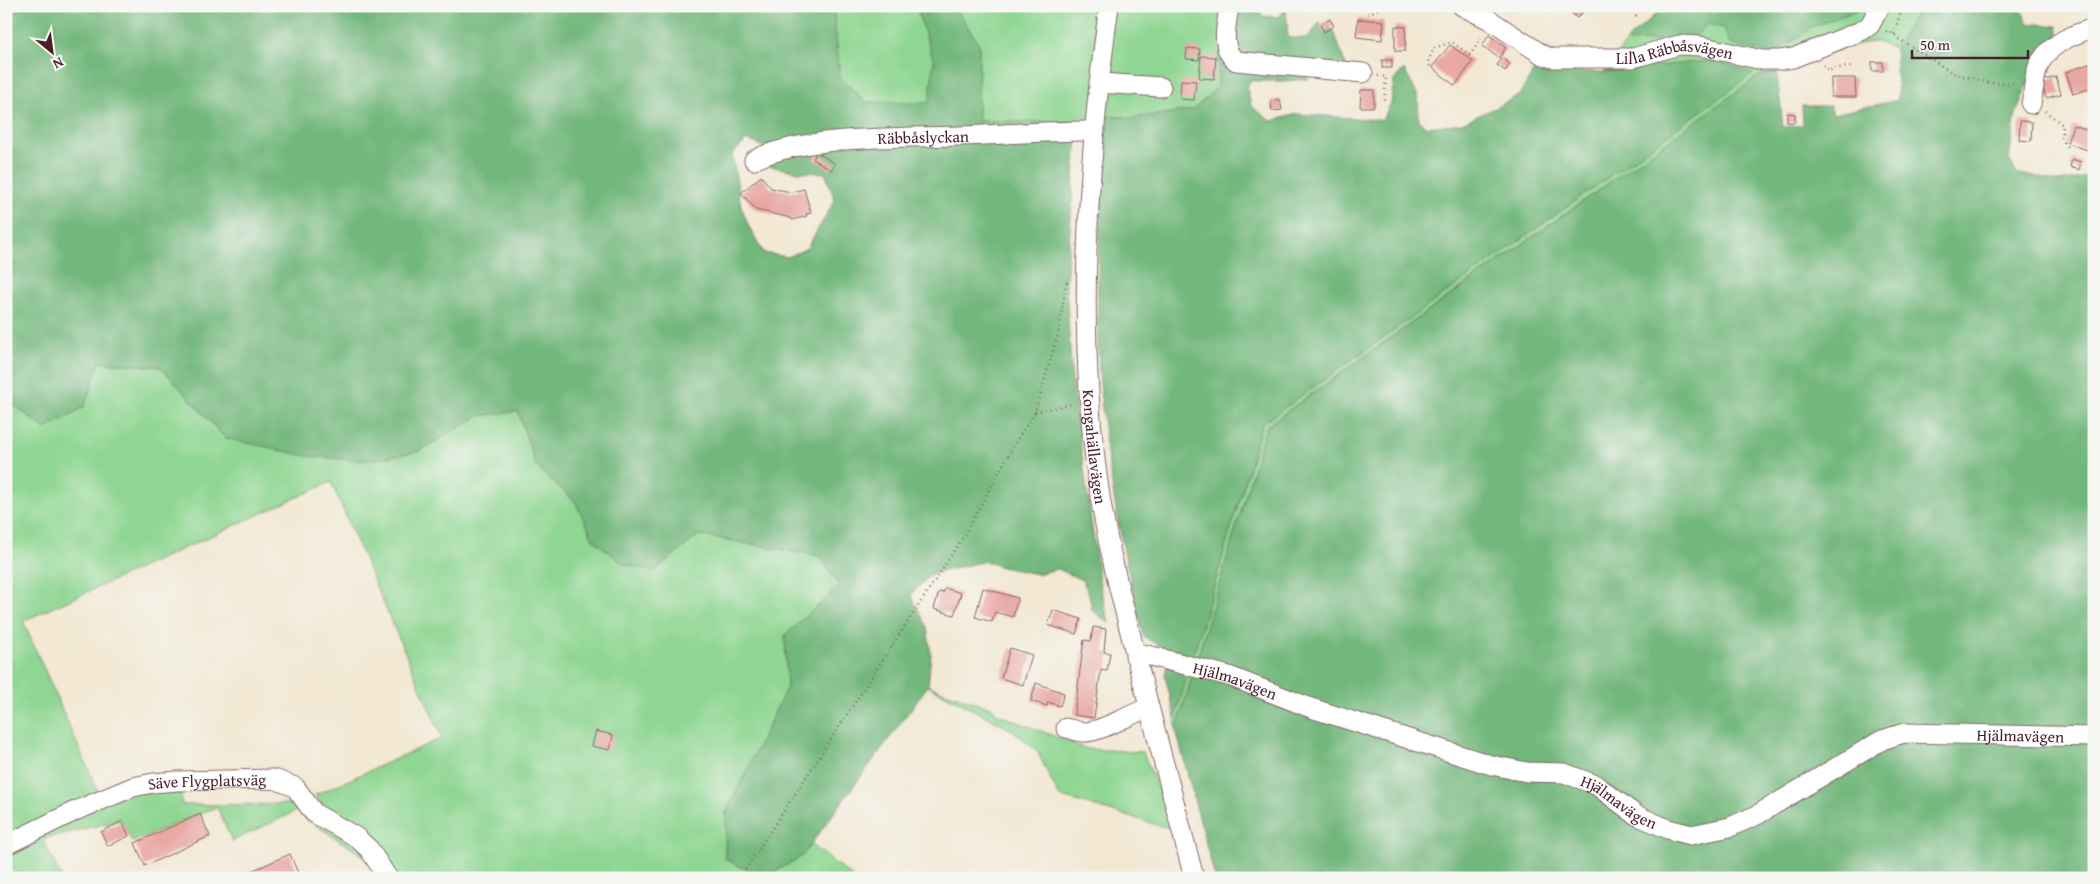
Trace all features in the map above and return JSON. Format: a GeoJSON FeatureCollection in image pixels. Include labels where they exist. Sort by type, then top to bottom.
{"type":"FeatureCollection","features":[{"type":"Feature","properties":{"kind":"street","name":"Kongahällavägen"},"geometry":{"type":"LineString","coordinates":[[1109,6],[1095,131],[1087,268],[1089,402],[1099,490],[1136,656],[1194,878]]}},
{"type":"Feature","properties":{"kind":"street"},"geometry":{"type":"LineString","coordinates":[[1229,6],[1225,42],[1231,57],[1236,61],[1363,73]]}},
{"type":"Feature","properties":{"kind":"street","name":"Lilla Räbbåsvägen"},"geometry":{"type":"LineString","coordinates":[[1462,6],[1488,19],[1543,55],[1552,58],[1633,58],[1679,45],[1700,46],[1762,60],[1793,58],[1861,32],[1870,25]]}},
{"type":"Feature","properties":{"kind":"street"},"geometry":{"type":"LineString","coordinates":[[1870,25],[1880,6]]}},
{"type":"Feature","properties":{"kind":"street"},"geometry":{"type":"LineString","coordinates":[[2031,104],[2040,62],[2053,47],[2070,36],[2094,28]]}},
{"type":"Feature","properties":{"kind":"street"},"geometry":{"type":"LineString","coordinates":[[1099,84],[1161,87]]}},
{"type":"Feature","properties":{"kind":"street","name":"Räbbåslyckan"},"geometry":{"type":"LineString","coordinates":[[754,160],[769,152],[786,148],[853,140],[1095,131]]}},
{"type":"Feature","properties":{"kind":"street","name":"Hjälmavägen"},"geometry":{"type":"LineString","coordinates":[[1136,656],[1143,654],[1228,676],[1311,708],[1491,765],[1527,772],[1564,774],[1596,785],[1636,815],[1668,829],[1691,835],[1730,827],[1757,815],[1882,740],[1904,733],[2094,737]]}},
{"type":"Feature","properties":{"kind":"street"},"geometry":{"type":"LineString","coordinates":[[1066,728],[1085,732],[1097,730],[1149,708]]}},
{"type":"Feature","properties":{"kind":"street","name":"Säve Flygplatsväg"},"geometry":{"type":"LineString","coordinates":[[6,845],[75,811],[133,788],[153,783],[274,779],[295,787],[314,813],[356,837],[369,849],[388,878]]}},
{"type":"Feature","properties":{"kind":"path"},"geometry":{"type":"LineString","coordinates":[[1368,14],[1384,6]]}},
{"type":"Feature","properties":{"kind":"path"},"geometry":{"type":"LineString","coordinates":[[1634,6],[1636,17]]}},
{"type":"Feature","properties":{"kind":"path"},"geometry":{"type":"LineString","coordinates":[[1894,34],[1901,11],[1905,6]]}},
{"type":"Feature","properties":{"kind":"path"},"geometry":{"type":"LineString","coordinates":[[1870,25],[1894,34],[1953,73],[1989,82],[2036,84]]}},
{"type":"Feature","properties":{"kind":"path"},"geometry":{"type":"LineString","coordinates":[[1430,66],[1428,62],[1434,48],[1452,42],[1470,55],[1481,39]]}},
{"type":"Feature","properties":{"kind":"path"},"geometry":{"type":"LineString","coordinates":[[1814,50],[1829,71],[1834,68],[1853,67]]}},
{"type":"Feature","properties":{"kind":"path"},"geometry":{"type":"LineString","coordinates":[[1363,73],[1386,77],[1384,103]]}},
{"type":"Feature","properties":{"kind":"path"},"geometry":{"type":"LineString","coordinates":[[2031,104],[2063,125],[2062,139],[2068,149]]}},
{"type":"Feature","properties":{"kind":"path"},"geometry":{"type":"LineString","coordinates":[[740,878],[962,539],[1015,443],[1035,412],[1059,332],[1064,289],[1070,274],[1076,269],[1087,268]]}},
{"type":"Feature","properties":{"kind":"path"},"geometry":{"type":"LineString","coordinates":[[1035,412],[1089,402]]}},
{"type":"Feature","properties":{"kind":"green space"},"geometry":{"type":"Polygon","coordinates":[[[6,6],[833,6],[840,78],[866,102],[929,103],[934,61],[916,6],[954,6],[979,44],[978,121],[1078,122],[1066,285],[1072,382],[1100,585],[1109,623],[1092,610],[1089,594],[1082,580],[1058,569],[1037,574],[1001,567],[985,561],[931,574],[911,595],[927,627],[931,654],[928,686],[802,856],[764,878],[725,859],[726,813],[787,687],[785,635],[840,586],[819,556],[699,535],[654,571],[623,564],[594,540],[575,501],[536,466],[518,411],[479,416],[417,452],[363,461],[306,456],[225,438],[161,367],[100,362],[84,407],[45,429],[6,399],[6,6]],[[747,140],[732,154],[741,206],[748,225],[764,253],[788,257],[807,248],[835,200],[825,173],[798,172],[769,166],[762,146],[747,140]]]}},
{"type":"Feature","properties":{"kind":"green space"},"geometry":{"type":"Polygon","coordinates":[[[833,6],[916,6],[934,61],[930,103],[866,102],[840,78],[833,6]]]}},
{"type":"Feature","properties":{"kind":"green space"},"geometry":{"type":"Polygon","coordinates":[[[954,6],[1235,6],[1230,31],[1219,57],[1218,87],[1193,110],[1135,118],[1107,116],[1078,122],[978,121],[979,44],[954,6]]]}},
{"type":"Feature","properties":{"kind":"green space"},"geometry":{"type":"Polygon","coordinates":[[[1235,6],[1260,6],[1261,16],[1279,17],[1286,8],[1288,38],[1308,38],[1319,23],[1334,31],[1347,69],[1316,72],[1307,79],[1250,81],[1247,88],[1251,106],[1271,121],[1297,114],[1382,120],[1391,103],[1394,80],[1404,69],[1418,96],[1419,121],[1427,127],[1462,123],[1519,95],[1537,66],[1541,64],[1561,71],[1604,72],[1707,61],[1729,65],[1753,74],[1262,424],[1175,717],[1165,676],[1169,652],[1143,636],[1119,526],[1107,452],[1098,340],[1098,284],[1107,116],[1135,118],[1193,110],[1218,87],[1219,57],[1230,31],[1235,6]]]}},
{"type":"Feature","properties":{"kind":"green space"},"geometry":{"type":"Polygon","coordinates":[[[1665,6],[1870,6],[1814,26],[1773,54],[1730,44],[1724,28],[1708,24],[1695,37],[1630,42],[1629,38],[1665,6]]]}},
{"type":"Feature","properties":{"kind":"green space"},"geometry":{"type":"Polygon","coordinates":[[[1870,6],[1927,6],[1917,10],[1895,48],[1875,42],[1858,44],[1787,69],[1759,76],[1266,426],[1176,730],[1175,718],[1262,424],[1649,148],[1707,61],[1604,72],[1629,38],[1630,42],[1708,24],[1724,28],[1773,54],[1814,26],[1870,6]]]}},
{"type":"Feature","properties":{"kind":"green space"},"geometry":{"type":"Polygon","coordinates":[[[1927,6],[2019,6],[2028,23],[2057,26],[2059,36],[2037,61],[2016,113],[2009,159],[2016,173],[2058,182],[2094,176],[2094,878],[1215,878],[1176,730],[1266,427],[1759,76],[1777,73],[1783,127],[1803,125],[1802,106],[1830,106],[1833,114],[1898,100],[1895,48],[1918,10],[1927,6]]]}},
{"type":"Feature","properties":{"kind":"green space"},"geometry":{"type":"Polygon","coordinates":[[[100,362],[161,367],[225,438],[417,452],[479,416],[518,411],[536,466],[575,501],[594,540],[654,571],[699,535],[819,556],[840,586],[785,635],[787,687],[726,813],[725,859],[763,878],[397,878],[302,816],[325,808],[315,795],[442,738],[331,482],[23,621],[98,791],[181,793],[182,805],[293,804],[299,810],[232,841],[217,807],[132,842],[121,820],[42,839],[62,878],[22,878],[19,872],[6,878],[6,399],[45,429],[84,407],[100,362]]]}},
{"type":"Feature","properties":{"kind":"green space"},"geometry":{"type":"Polygon","coordinates":[[[928,686],[992,708],[998,714],[1087,749],[1143,752],[1175,830],[1059,796],[1037,751],[1014,731],[928,686]]]}},
{"type":"Feature","properties":{"kind":"green space"},"geometry":{"type":"Polygon","coordinates":[[[811,844],[854,878],[764,878],[802,856],[811,844]]]}},
{"type":"Feature","properties":{"kind":"building"},"geometry":{"type":"Polygon","coordinates":[[[1565,6],[1589,6],[1577,18],[1565,6]]]}},
{"type":"Feature","properties":{"kind":"building"},"geometry":{"type":"Polygon","coordinates":[[[1330,19],[1334,26],[1324,32],[1320,25],[1330,19]]]}},
{"type":"Feature","properties":{"kind":"building"},"geometry":{"type":"Polygon","coordinates":[[[1358,19],[1384,21],[1382,40],[1356,37],[1358,19]]]}},
{"type":"Feature","properties":{"kind":"building"},"geometry":{"type":"Polygon","coordinates":[[[1395,26],[1406,27],[1405,51],[1395,51],[1395,26]]]}},
{"type":"Feature","properties":{"kind":"building"},"geometry":{"type":"Polygon","coordinates":[[[1489,35],[1506,48],[1499,58],[1482,46],[1489,35]]]}},
{"type":"Feature","properties":{"kind":"building"},"geometry":{"type":"Polygon","coordinates":[[[1450,45],[1473,61],[1455,86],[1432,67],[1450,45]]]}},
{"type":"Feature","properties":{"kind":"building"},"geometry":{"type":"Polygon","coordinates":[[[1187,48],[1200,49],[1199,60],[1186,59],[1187,48]]]}},
{"type":"Feature","properties":{"kind":"building"},"geometry":{"type":"Polygon","coordinates":[[[1201,56],[1216,57],[1214,79],[1199,78],[1201,56]]]}},
{"type":"Feature","properties":{"kind":"building"},"geometry":{"type":"Polygon","coordinates":[[[1502,58],[1510,64],[1505,71],[1497,65],[1502,58]]]}},
{"type":"Feature","properties":{"kind":"building"},"geometry":{"type":"Polygon","coordinates":[[[1382,60],[1392,60],[1392,68],[1382,68],[1382,60]]]}},
{"type":"Feature","properties":{"kind":"building"},"geometry":{"type":"Polygon","coordinates":[[[1872,62],[1883,62],[1883,71],[1872,71],[1872,62]]]}},
{"type":"Feature","properties":{"kind":"building"},"geometry":{"type":"Polygon","coordinates":[[[2091,63],[2094,73],[2094,87],[2073,94],[2066,72],[2091,63]]]}},
{"type":"Feature","properties":{"kind":"building"},"geometry":{"type":"Polygon","coordinates":[[[2056,77],[2061,94],[2046,98],[2041,81],[2056,77]]]}},
{"type":"Feature","properties":{"kind":"building"},"geometry":{"type":"Polygon","coordinates":[[[1831,78],[1855,78],[1856,97],[1831,97],[1831,78]]]}},
{"type":"Feature","properties":{"kind":"building"},"geometry":{"type":"Polygon","coordinates":[[[1181,80],[1196,81],[1194,100],[1180,99],[1181,80]]]}},
{"type":"Feature","properties":{"kind":"building"},"geometry":{"type":"Polygon","coordinates":[[[1361,90],[1374,90],[1374,107],[1360,107],[1361,90]]]}},
{"type":"Feature","properties":{"kind":"building"},"geometry":{"type":"Polygon","coordinates":[[[1280,99],[1282,110],[1272,111],[1271,101],[1280,99]]]}},
{"type":"Feature","properties":{"kind":"building"},"geometry":{"type":"Polygon","coordinates":[[[1787,113],[1795,114],[1795,122],[1787,122],[1787,113]]]}},
{"type":"Feature","properties":{"kind":"building"},"geometry":{"type":"Polygon","coordinates":[[[2020,121],[2032,122],[2031,141],[2019,140],[2020,121]]]}},
{"type":"Feature","properties":{"kind":"building"},"geometry":{"type":"Polygon","coordinates":[[[2073,125],[2094,132],[2093,152],[2067,143],[2073,125]]]}},
{"type":"Feature","properties":{"kind":"building"},"geometry":{"type":"Polygon","coordinates":[[[817,152],[835,164],[831,170],[813,159],[817,152]]]}},
{"type":"Feature","properties":{"kind":"building"},"geometry":{"type":"Polygon","coordinates":[[[2072,159],[2081,162],[2079,170],[2070,167],[2072,159]]]}},
{"type":"Feature","properties":{"kind":"building"},"geometry":{"type":"Polygon","coordinates":[[[761,176],[771,188],[791,192],[804,189],[811,213],[792,220],[791,218],[756,210],[741,193],[761,176]]]}},
{"type":"Feature","properties":{"kind":"building"},"geometry":{"type":"Polygon","coordinates":[[[945,588],[961,593],[954,615],[934,609],[939,592],[943,593],[945,588]]]}},
{"type":"Feature","properties":{"kind":"building"},"geometry":{"type":"Polygon","coordinates":[[[983,588],[1018,598],[1013,617],[995,612],[992,622],[975,617],[983,588]]]}},
{"type":"Feature","properties":{"kind":"building"},"geometry":{"type":"Polygon","coordinates":[[[1053,610],[1081,619],[1076,634],[1048,625],[1053,610]]]}},
{"type":"Feature","properties":{"kind":"building"},"geometry":{"type":"Polygon","coordinates":[[[1093,627],[1106,629],[1104,652],[1110,653],[1107,671],[1101,670],[1094,718],[1074,715],[1084,640],[1091,641],[1093,627]]]}},
{"type":"Feature","properties":{"kind":"building"},"geometry":{"type":"Polygon","coordinates":[[[1010,648],[1032,655],[1023,685],[1001,678],[1010,648]]]}},
{"type":"Feature","properties":{"kind":"building"},"geometry":{"type":"Polygon","coordinates":[[[1036,683],[1064,693],[1060,706],[1048,702],[1047,706],[1031,701],[1036,683]]]}},
{"type":"Feature","properties":{"kind":"building"},"geometry":{"type":"Polygon","coordinates":[[[596,731],[613,735],[610,750],[592,746],[596,731]]]}},
{"type":"Feature","properties":{"kind":"building"},"geometry":{"type":"Polygon","coordinates":[[[200,814],[210,836],[145,866],[135,843],[200,814]]]}},
{"type":"Feature","properties":{"kind":"building"},"geometry":{"type":"Polygon","coordinates":[[[122,821],[129,836],[108,846],[101,832],[122,821]]]}},
{"type":"Feature","properties":{"kind":"building"},"geometry":{"type":"Polygon","coordinates":[[[290,854],[300,878],[236,878],[290,854]]]}}]}
